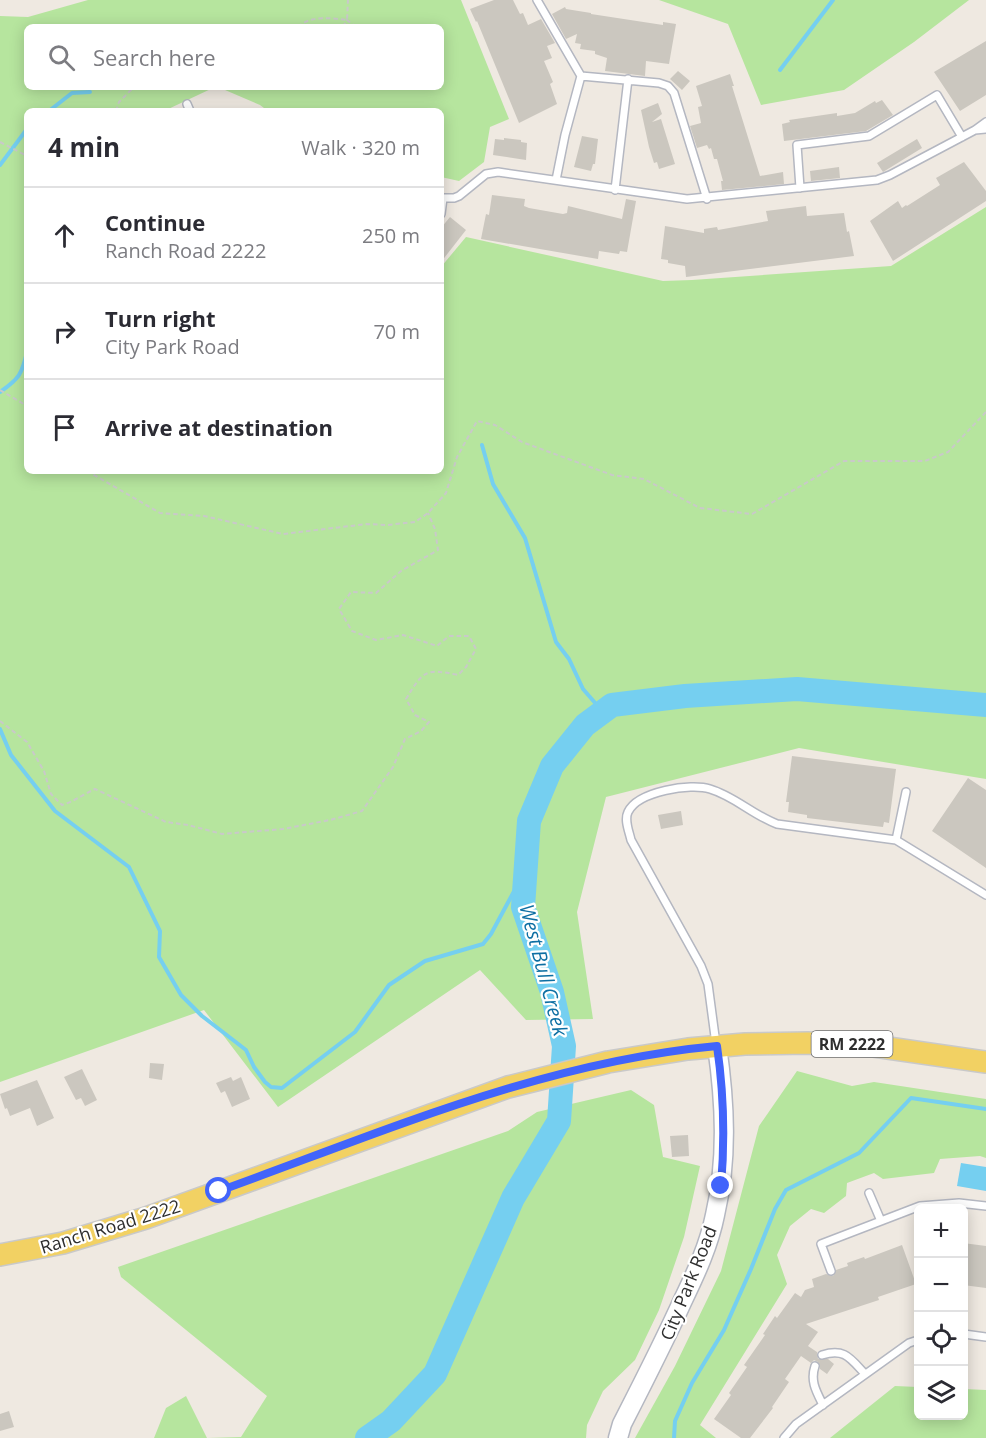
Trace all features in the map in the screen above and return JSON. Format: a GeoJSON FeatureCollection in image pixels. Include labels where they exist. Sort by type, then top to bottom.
{"type":"FeatureCollection","features":[{"type":"Feature","properties":{"kind":"main road","name":"Ranch Road 2222"},"geometry":{"type":"LineString","coordinates":[[0,1255],[63,1243],[146,1218],[508,1087],[586,1066],[717,1046],[775,1043],[838,1043],[915,1051],[986,1062]]}},
{"type":"Feature","properties":{"kind":"street","name":"City Park Road"},"geometry":{"type":"LineString","coordinates":[[618,1438],[622,1424],[699,1265],[716,1215],[721,1186],[724,1136],[723,1092],[717,1046]]}},
{"type":"Feature","properties":{"kind":"lane"},"geometry":{"type":"LineString","coordinates":[[537,0],[581,76],[564,135],[556,180]]}},
{"type":"Feature","properties":{"kind":"lane"},"geometry":{"type":"LineString","coordinates":[[581,76],[659,83],[672,89],[707,199]]}},
{"type":"Feature","properties":{"kind":"lane"},"geometry":{"type":"LineString","coordinates":[[615,190],[628,79]]}},
{"type":"Feature","properties":{"kind":"lane"},"geometry":{"type":"LineString","coordinates":[[800,188],[797,145],[870,136],[937,95],[962,137]]}},
{"type":"Feature","properties":{"kind":"lane"},"geometry":{"type":"LineString","coordinates":[[444,198],[459,196],[486,174],[492,172],[687,200],[884,178],[986,122]]}},
{"type":"Feature","properties":{"kind":"lane"},"geometry":{"type":"LineString","coordinates":[[975,130],[986,129]]}},
{"type":"Feature","properties":{"kind":"lane"},"geometry":{"type":"LineString","coordinates":[[717,1046],[708,984],[701,966],[631,840],[627,825],[628,813],[634,804],[654,793],[693,786],[710,789],[777,824],[896,840],[986,896]]}},
{"type":"Feature","properties":{"kind":"lane"},"geometry":{"type":"LineString","coordinates":[[896,840],[906,792]]}},
{"type":"Feature","properties":{"kind":"lane"},"geometry":{"type":"LineString","coordinates":[[869,1192],[882,1221]]}},
{"type":"Feature","properties":{"kind":"lane"},"geometry":{"type":"LineString","coordinates":[[831,1271],[821,1244],[921,1206],[959,1203],[986,1206]]}},
{"type":"Feature","properties":{"kind":"lane"},"geometry":{"type":"LineString","coordinates":[[968,1335],[986,1338]]}},
{"type":"Feature","properties":{"kind":"lane"},"geometry":{"type":"LineString","coordinates":[[784,1438],[796,1424],[914,1341]]}},
{"type":"Feature","properties":{"kind":"lane"},"geometry":{"type":"LineString","coordinates":[[822,1355],[834,1352],[848,1356],[865,1374]]}},
{"type":"Feature","properties":{"kind":"lane"},"geometry":{"type":"LineString","coordinates":[[815,1366],[812,1376],[823,1405]]}},
{"type":"Feature","properties":{"kind":"path"},"geometry":{"type":"LineString","coordinates":[[345,24],[348,0]]}},
{"type":"Feature","properties":{"kind":"path"},"geometry":{"type":"LineString","coordinates":[[301,24],[324,17],[347,20],[352,24]]}},
{"type":"Feature","properties":{"kind":"path"},"geometry":{"type":"LineString","coordinates":[[117,108],[118,102],[131,90]]}},
{"type":"Feature","properties":{"kind":"path"},"geometry":{"type":"LineString","coordinates":[[0,142],[24,154]]}},
{"type":"Feature","properties":{"kind":"path"},"geometry":{"type":"LineString","coordinates":[[0,390],[24,404]]}},
{"type":"Feature","properties":{"kind":"path"},"geometry":{"type":"LineString","coordinates":[[92,474],[160,513],[204,516],[283,534],[367,524],[387,525],[415,522],[428,513],[446,493],[457,457],[477,421],[495,425],[522,442],[612,475],[644,479],[700,507],[752,514],[844,461],[925,461],[948,452],[986,412]]}},
{"type":"Feature","properties":{"kind":"path"},"geometry":{"type":"LineString","coordinates":[[0,721],[27,742],[44,771],[51,794],[62,805],[95,789],[166,822],[222,834],[283,829],[362,811],[393,767],[405,739],[421,731],[429,722],[415,715],[405,699],[419,677],[435,670],[458,675],[466,667],[476,649],[469,636],[449,636],[437,646],[404,635],[376,640],[352,631],[339,609],[351,592],[376,593],[400,571],[438,550],[435,529],[428,513]]}},
{"type":"Feature","properties":{"kind":"green space"},"geometry":{"type":"Polygon","coordinates":[[[88,0],[461,0],[509,119],[490,127],[484,162],[459,181],[444,178],[444,108],[264,108],[225,90],[444,90],[444,24],[24,24],[24,90],[209,90],[170,108],[24,108],[24,474],[444,474],[444,263],[466,237],[663,281],[692,280],[891,266],[986,207],[986,779],[799,748],[606,797],[577,912],[593,1019],[526,1020],[480,970],[278,1107],[204,1010],[0,1082],[0,16],[28,17],[88,0]]]}},
{"type":"Feature","properties":{"kind":"green space"},"geometry":{"type":"Polygon","coordinates":[[[659,0],[969,0],[914,42],[844,90],[761,105],[728,24],[659,0]]]}},
{"type":"Feature","properties":{"kind":"green space"},"geometry":{"type":"Polygon","coordinates":[[[797,1071],[852,1086],[874,1082],[986,1099],[986,1158],[980,1156],[940,1159],[934,1173],[883,1179],[874,1173],[847,1183],[846,1196],[824,1213],[811,1209],[790,1226],[777,1255],[787,1284],[700,1425],[716,1438],[635,1438],[675,1366],[721,1271],[759,1126],[797,1071]]]}},
{"type":"Feature","properties":{"kind":"green space"},"geometry":{"type":"Polygon","coordinates":[[[631,1090],[654,1105],[663,1157],[700,1166],[684,1237],[659,1310],[635,1360],[603,1391],[587,1425],[586,1438],[207,1438],[241,1437],[267,1396],[121,1277],[118,1267],[508,1131],[537,1112],[631,1090]]]}},
{"type":"Feature","properties":{"kind":"green space"},"geometry":{"type":"Polygon","coordinates":[[[895,1386],[914,1387],[914,1420],[968,1420],[968,1389],[986,1390],[986,1438],[830,1438],[895,1386]]]}},
{"type":"Feature","properties":{"kind":"green space"},"geometry":{"type":"Polygon","coordinates":[[[186,1396],[207,1438],[154,1438],[166,1408],[186,1396]]]}},
{"type":"Feature","properties":{"kind":"water"},"geometry":{"type":"Polygon","coordinates":[[[961,1163],[986,1167],[986,1191],[957,1186],[961,1163]]]}},
{"type":"Feature","properties":{"kind":"building"},"geometry":{"type":"Polygon","coordinates":[[[494,0],[513,0],[520,14],[523,13],[528,25],[541,19],[555,43],[547,46],[552,58],[544,61],[553,82],[550,84],[557,104],[519,123],[470,9],[494,0]]]}},
{"type":"Feature","properties":{"kind":"building"},"geometry":{"type":"Polygon","coordinates":[[[565,7],[591,14],[663,25],[663,22],[676,24],[669,64],[646,61],[645,76],[605,71],[607,58],[595,54],[595,51],[580,49],[581,44],[575,43],[577,34],[566,39],[552,14],[565,7]]]}},
{"type":"Feature","properties":{"kind":"building"},"geometry":{"type":"Polygon","coordinates":[[[986,41],[986,95],[960,111],[934,72],[986,41]]]}},
{"type":"Feature","properties":{"kind":"building"},"geometry":{"type":"Polygon","coordinates":[[[678,71],[690,81],[682,90],[670,79],[678,71]]]}},
{"type":"Feature","properties":{"kind":"building"},"geometry":{"type":"Polygon","coordinates":[[[730,74],[760,176],[783,172],[784,184],[722,190],[721,181],[723,181],[717,159],[714,159],[711,148],[709,149],[707,145],[697,148],[690,126],[701,123],[698,107],[702,106],[696,86],[730,74]]]}},
{"type":"Feature","properties":{"kind":"building"},"geometry":{"type":"Polygon","coordinates":[[[882,100],[893,115],[866,131],[784,141],[782,124],[790,122],[789,120],[837,113],[837,116],[855,113],[875,101],[876,103],[882,100]]]}},
{"type":"Feature","properties":{"kind":"building"},"geometry":{"type":"Polygon","coordinates":[[[658,103],[662,114],[652,122],[661,119],[675,164],[659,169],[657,162],[654,163],[649,147],[641,110],[658,103]]]}},
{"type":"Feature","properties":{"kind":"building"},"geometry":{"type":"Polygon","coordinates":[[[582,136],[598,139],[595,164],[591,171],[574,167],[582,136]]]}},
{"type":"Feature","properties":{"kind":"building"},"geometry":{"type":"Polygon","coordinates":[[[504,138],[527,143],[526,160],[493,155],[495,139],[504,140],[504,138]]]}},
{"type":"Feature","properties":{"kind":"building"},"geometry":{"type":"Polygon","coordinates":[[[917,139],[922,148],[883,172],[877,163],[917,139]]]}},
{"type":"Feature","properties":{"kind":"building"},"geometry":{"type":"Polygon","coordinates":[[[964,162],[986,191],[986,201],[893,261],[870,221],[898,201],[902,208],[907,206],[940,185],[936,178],[964,162]]]}},
{"type":"Feature","properties":{"kind":"building"},"geometry":{"type":"Polygon","coordinates":[[[839,167],[840,178],[811,181],[810,171],[839,167]]]}},
{"type":"Feature","properties":{"kind":"building"},"geometry":{"type":"Polygon","coordinates":[[[492,195],[525,199],[524,206],[529,208],[563,214],[567,213],[568,206],[622,219],[626,199],[636,201],[627,252],[620,251],[619,254],[599,251],[598,259],[481,239],[486,214],[489,215],[492,195]]]}},
{"type":"Feature","properties":{"kind":"building"},"geometry":{"type":"Polygon","coordinates":[[[806,206],[807,216],[844,213],[854,256],[686,277],[685,266],[668,263],[668,260],[661,259],[665,226],[704,233],[704,229],[717,227],[718,230],[768,221],[766,211],[806,206]]]}},
{"type":"Feature","properties":{"kind":"building"},"geometry":{"type":"Polygon","coordinates":[[[450,217],[466,230],[444,258],[444,224],[450,217]]]}},
{"type":"Feature","properties":{"kind":"building"},"geometry":{"type":"Polygon","coordinates":[[[792,756],[896,769],[889,823],[884,822],[883,827],[807,818],[807,815],[788,812],[789,802],[786,802],[792,756]]]}},
{"type":"Feature","properties":{"kind":"building"},"geometry":{"type":"Polygon","coordinates":[[[968,778],[986,790],[986,868],[932,831],[968,778]]]}},
{"type":"Feature","properties":{"kind":"building"},"geometry":{"type":"Polygon","coordinates":[[[681,811],[683,825],[661,829],[658,815],[681,811]]]}},
{"type":"Feature","properties":{"kind":"building"},"geometry":{"type":"Polygon","coordinates":[[[150,1063],[164,1064],[162,1080],[149,1078],[150,1063]]]}},
{"type":"Feature","properties":{"kind":"building"},"geometry":{"type":"Polygon","coordinates":[[[82,1069],[97,1100],[85,1106],[81,1098],[76,1100],[64,1077],[82,1069]]]}},
{"type":"Feature","properties":{"kind":"building"},"geometry":{"type":"Polygon","coordinates":[[[231,1077],[233,1081],[241,1077],[250,1099],[232,1107],[225,1091],[221,1093],[216,1083],[231,1077]]]}},
{"type":"Feature","properties":{"kind":"building"},"geometry":{"type":"Polygon","coordinates":[[[37,1080],[54,1118],[37,1126],[30,1108],[10,1116],[0,1094],[37,1080]]]}},
{"type":"Feature","properties":{"kind":"building"},"geometry":{"type":"Polygon","coordinates":[[[688,1135],[689,1156],[672,1157],[670,1136],[688,1135]]]}},
{"type":"Feature","properties":{"kind":"building"},"geometry":{"type":"Polygon","coordinates":[[[968,1244],[986,1246],[986,1288],[968,1286],[968,1244]]]}},
{"type":"Feature","properties":{"kind":"building"},"geometry":{"type":"Polygon","coordinates":[[[902,1245],[914,1278],[914,1285],[878,1297],[879,1300],[806,1324],[818,1332],[808,1346],[817,1352],[818,1359],[828,1359],[834,1364],[827,1374],[820,1369],[818,1362],[814,1360],[811,1363],[801,1356],[785,1379],[789,1382],[773,1408],[750,1438],[741,1438],[714,1419],[731,1395],[729,1393],[747,1367],[744,1365],[765,1335],[763,1334],[795,1293],[801,1297],[805,1290],[814,1287],[812,1279],[826,1274],[833,1276],[836,1270],[848,1266],[847,1263],[864,1257],[865,1259],[902,1245]]]}},
{"type":"Feature","properties":{"kind":"building"},"geometry":{"type":"Polygon","coordinates":[[[9,1411],[14,1427],[0,1431],[0,1414],[9,1411]]]}},
{"type":"Feature","properties":{"kind":"waterway"},"geometry":{"type":"LineString","coordinates":[[780,70],[833,0]]}},
{"type":"Feature","properties":{"kind":"waterway"},"geometry":{"type":"LineString","coordinates":[[53,108],[72,93],[90,92]]}},
{"type":"Feature","properties":{"kind":"waterway"},"geometry":{"type":"LineString","coordinates":[[0,165],[24,133]]}},
{"type":"Feature","properties":{"kind":"waterway"},"geometry":{"type":"LineString","coordinates":[[0,392],[19,375],[24,362]]}},
{"type":"Feature","properties":{"kind":"waterway"},"geometry":{"type":"LineString","coordinates":[[482,445],[493,484],[525,538],[556,642],[569,659],[583,689],[603,712]]}},
{"type":"Feature","properties":{"kind":"waterway","name":"West Bull Creek"},"geometry":{"type":"LineString","coordinates":[[367,1438],[391,1421],[435,1374],[513,1198],[559,1121],[564,1046],[552,992],[523,907],[529,821],[552,766],[585,725],[612,705],[685,696],[797,689],[986,705]]}},
{"type":"Feature","properties":{"kind":"waterway"},"geometry":{"type":"LineString","coordinates":[[0,729],[11,755],[55,811],[129,867],[160,931],[159,957],[181,995],[202,1016],[246,1050],[254,1067],[271,1087],[282,1088],[355,1032],[389,985],[425,961],[483,944],[491,934],[526,869]]}},
{"type":"Feature","properties":{"kind":"waterway"},"geometry":{"type":"LineString","coordinates":[[674,1438],[675,1421],[692,1383],[724,1330],[775,1209],[786,1190],[859,1153],[911,1098],[986,1109]]}},
{"type":"Feature","properties":{"kind":"route"},"geometry":{"type":"LineString","coordinates":[[219,1191],[508,1087],[608,1062],[683,1049],[717,1046],[723,1092],[724,1136],[721,1186]]}}]}
